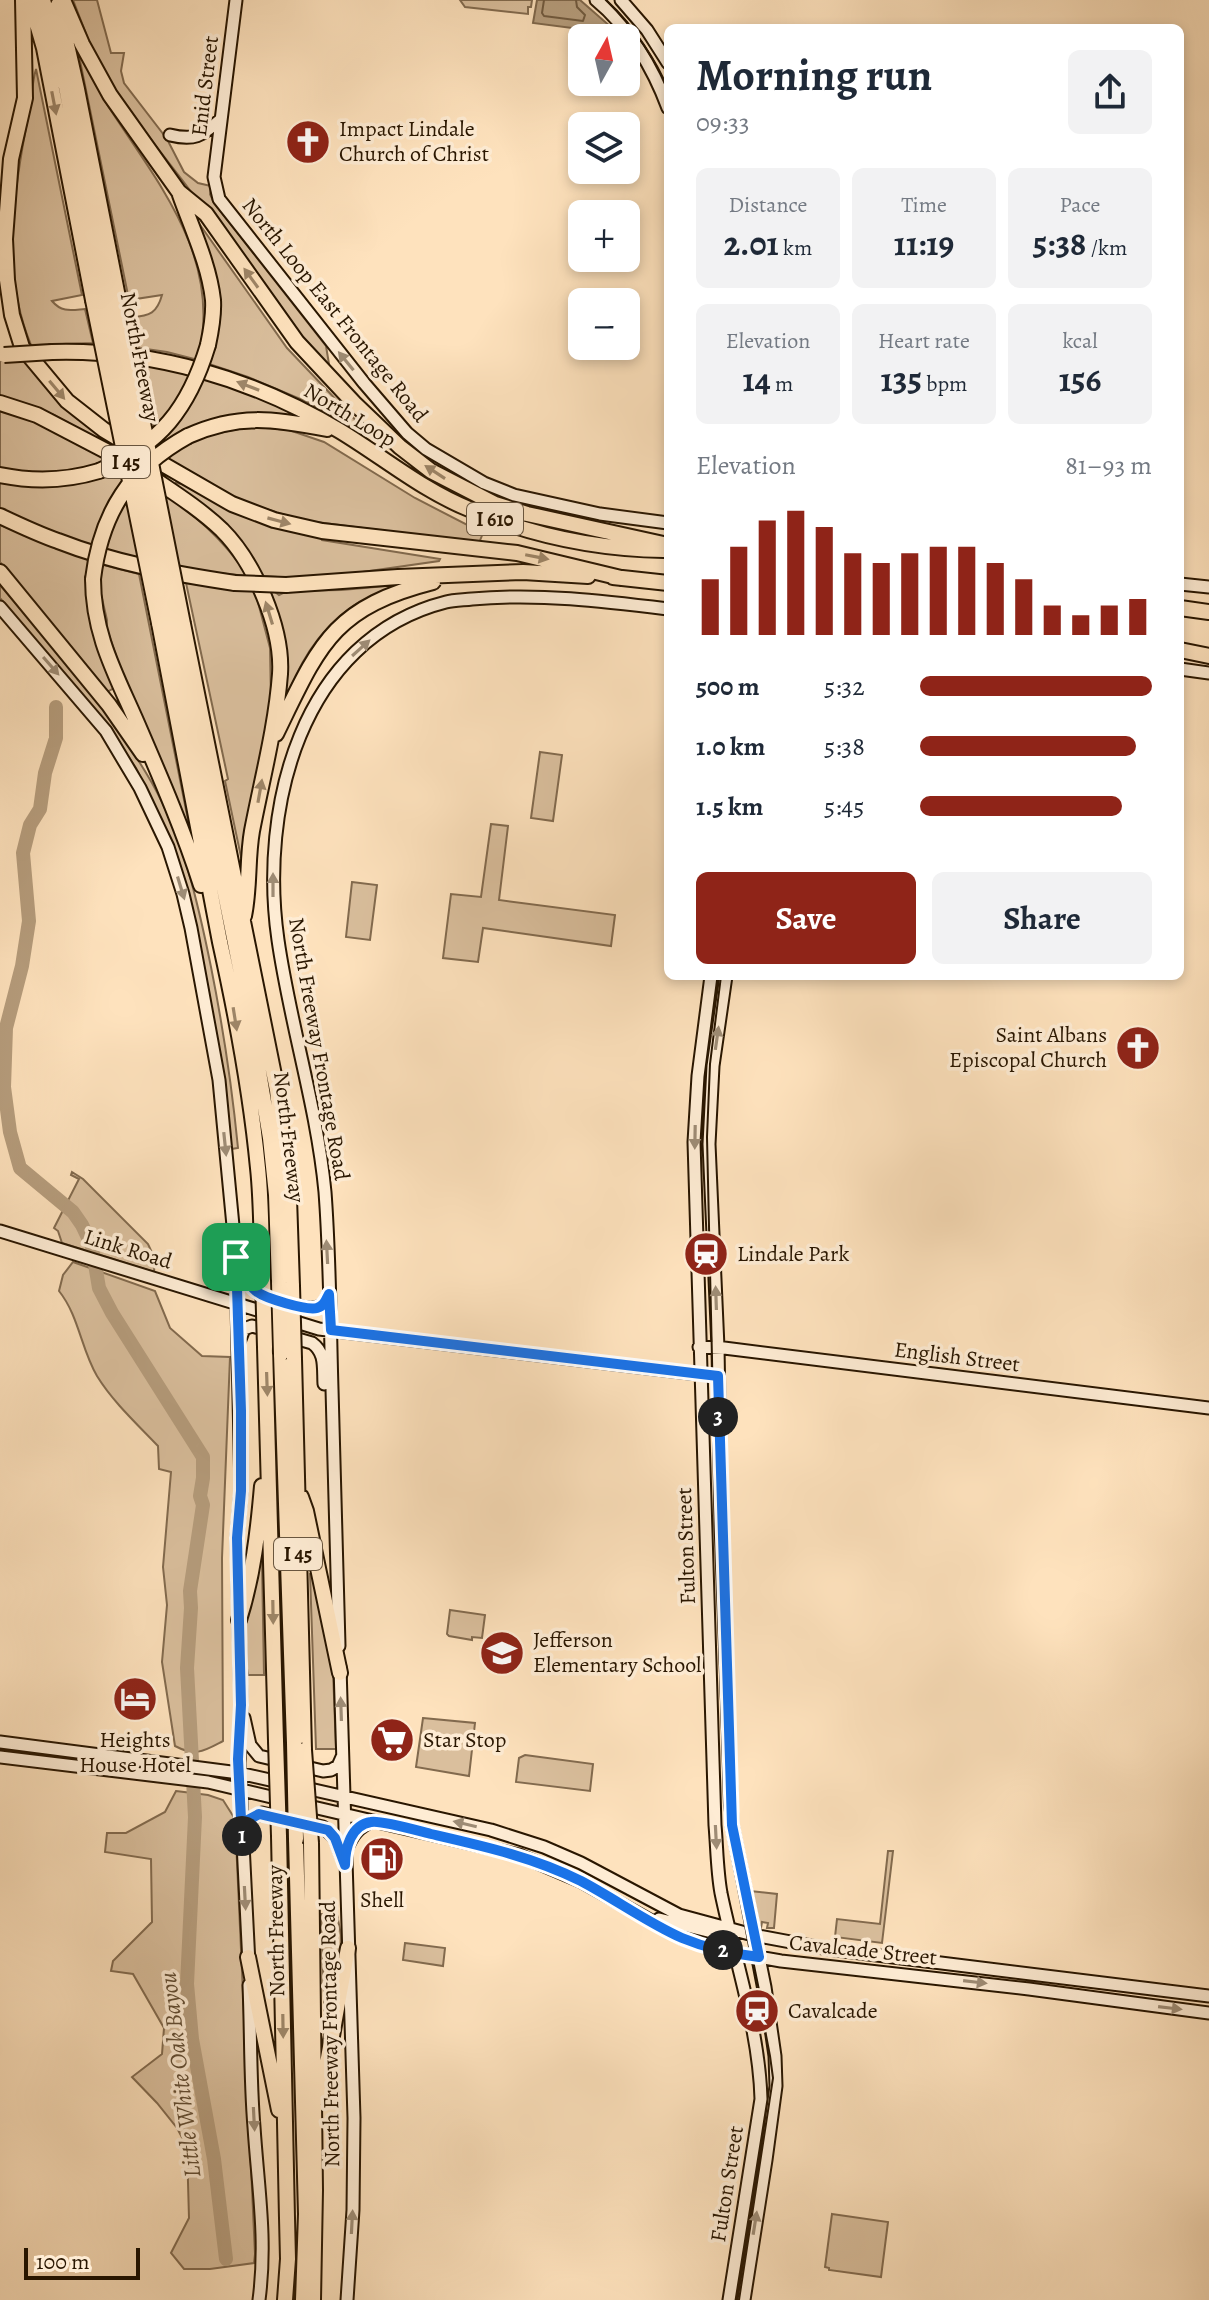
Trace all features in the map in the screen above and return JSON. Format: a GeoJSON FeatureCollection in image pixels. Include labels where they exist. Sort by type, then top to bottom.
{"type":"FeatureCollection","features":[{"type":"Feature","properties":{"kind":"highway"},"geometry":{"type":"LineString","coordinates":[[23,0],[25,98],[11,159],[6,266],[12,315],[22,347],[67,401],[104,430],[232,504],[274,520],[322,531],[517,553],[621,578]]}},
{"type":"Feature","properties":{"kind":"highway","name":"North Freeway"},"geometry":{"type":"LineString","coordinates":[[30,0],[106,301],[171,624],[242,924],[277,1090],[289,1198],[285,1284]]}},
{"type":"Feature","properties":{"kind":"highway","name":"North Freeway"},"geometry":{"type":"LineString","coordinates":[[43,0],[66,87],[253,1033],[274,1181],[285,1284],[288,1356],[299,1746],[314,2106],[313,2300]]}},
{"type":"Feature","properties":{"kind":"highway","name":"North Freeway"},"geometry":{"type":"LineString","coordinates":[[57,0],[77,89],[106,301]]}},
{"type":"Feature","properties":{"kind":"highway"},"geometry":{"type":"LineString","coordinates":[[63,0],[82,44],[110,95],[179,192],[206,214],[297,342],[379,427],[431,471],[495,504],[664,546]]}},
{"type":"Feature","properties":{"kind":"highway"},"geometry":{"type":"LineString","coordinates":[[0,180],[11,159]]}},
{"type":"Feature","properties":{"kind":"highway"},"geometry":{"type":"LineString","coordinates":[[0,475],[50,480],[99,471],[154,440],[172,420],[193,388],[208,345],[213,301],[207,272],[179,192]]}},
{"type":"Feature","properties":{"kind":"highway","name":"North Loop"},"geometry":{"type":"LineString","coordinates":[[2,355],[92,353],[187,366],[272,395],[343,432],[414,480],[467,508],[505,523],[592,543],[633,549],[664,547]]}},
{"type":"Feature","properties":{"kind":"highway"},"geometry":{"type":"LineString","coordinates":[[0,403],[37,415],[118,455],[175,493],[222,530],[241,554],[260,587],[272,620],[280,671],[271,745],[252,831],[248,897],[242,924]]}},
{"type":"Feature","properties":{"kind":"highway"},"geometry":{"type":"LineString","coordinates":[[220,942],[184,834],[105,651],[94,606],[93,579],[100,540],[121,496],[149,462],[188,436],[221,424],[269,419],[343,432]]}},
{"type":"Feature","properties":{"kind":"highway"},"geometry":{"type":"LineString","coordinates":[[0,516],[58,541],[127,563],[235,583],[286,585],[523,572],[664,583]]}},
{"type":"Feature","properties":{"kind":"highway"},"geometry":{"type":"LineString","coordinates":[[0,574],[109,705],[163,785]]}},
{"type":"Feature","properties":{"kind":"highway"},"geometry":{"type":"LineString","coordinates":[[271,745],[319,649],[340,625],[369,604],[399,592],[463,575]]}},
{"type":"Feature","properties":{"kind":"highway"},"geometry":{"type":"LineString","coordinates":[[1184,607],[1209,610]]}},
{"type":"Feature","properties":{"kind":"highway","name":"North Freeway"},"geometry":{"type":"LineString","coordinates":[[171,624],[258,1169],[279,1836],[288,2259],[285,2300]]}},
{"type":"Feature","properties":{"kind":"highway"},"geometry":{"type":"LineString","coordinates":[[1184,643],[1209,646]]}},
{"type":"Feature","properties":{"kind":"highway"},"geometry":{"type":"LineString","coordinates":[[1184,651],[1209,656]]}},
{"type":"Feature","properties":{"kind":"highway","name":"North Freeway"},"geometry":{"type":"LineString","coordinates":[[288,1356],[296,1484],[299,1746]]}},
{"type":"Feature","properties":{"kind":"highway"},"geometry":{"type":"LineString","coordinates":[[239,1620],[256,1552],[268,1422]]}},
{"type":"Feature","properties":{"kind":"highway"},"geometry":{"type":"LineString","coordinates":[[296,1484],[306,1511],[340,1673]]}},
{"type":"Feature","properties":{"kind":"highway","name":"North Freeway"},"geometry":{"type":"LineString","coordinates":[[303,1841],[306,2214],[303,2300]]}},
{"type":"Feature","properties":{"kind":"highway"},"geometry":{"type":"LineString","coordinates":[[314,2106],[324,2080],[348,1948]]}},
{"type":"Feature","properties":{"kind":"highway"},"geometry":{"type":"LineString","coordinates":[[248,1957],[286,2149]]}},
{"type":"Feature","properties":{"kind":"main road","name":"Enid Street"},"geometry":{"type":"LineString","coordinates":[[214,177],[236,0]]}},
{"type":"Feature","properties":{"kind":"main road"},"geometry":{"type":"LineString","coordinates":[[596,0],[640,51],[664,99]]}},
{"type":"Feature","properties":{"kind":"main road"},"geometry":{"type":"LineString","coordinates":[[621,0],[647,30],[664,57]]}},
{"type":"Feature","properties":{"kind":"main road"},"geometry":{"type":"LineString","coordinates":[[170,135],[183,138],[200,136],[220,120]]}},
{"type":"Feature","properties":{"kind":"main road","name":"North Loop East Frontage Road"},"geometry":{"type":"LineString","coordinates":[[214,177],[219,199],[226,209],[372,393],[407,433],[426,449],[484,483],[514,495],[600,514],[664,522]]}},
{"type":"Feature","properties":{"kind":"main road"},"geometry":{"type":"LineString","coordinates":[[1184,584],[1209,587]]}},
{"type":"Feature","properties":{"kind":"main road","name":"North Freeway Frontage Road"},"geometry":{"type":"LineString","coordinates":[[347,2300],[353,2210],[354,2118],[325,1193],[278,941],[273,886],[277,823],[292,755],[309,715],[331,679],[380,632],[412,614],[448,601],[493,597],[549,597],[664,609]]}},
{"type":"Feature","properties":{"kind":"main road"},"geometry":{"type":"LineString","coordinates":[[0,607],[106,731],[140,788],[168,847],[191,928],[219,1080],[236,1257],[241,1477],[237,1538],[241,1705],[239,1789],[253,2125],[263,2223],[259,2300]]}},
{"type":"Feature","properties":{"kind":"main road"},"geometry":{"type":"LineString","coordinates":[[1184,670],[1209,673]]}},
{"type":"Feature","properties":{"kind":"main road","name":"Fulton Street"},"geometry":{"type":"LineString","coordinates":[[710,980],[698,1076],[694,1142],[716,1838],[718,1875],[760,2071],[761,2099],[729,2300]]}},
{"type":"Feature","properties":{"kind":"main road","name":"Fulton Street"},"geometry":{"type":"LineString","coordinates":[[725,980],[713,1066],[709,1144],[732,1825],[775,2042],[776,2086],[744,2300]]}},
{"type":"Feature","properties":{"kind":"main road","name":"Link Road"},"geometry":{"type":"LineString","coordinates":[[0,1231],[319,1329],[718,1376]]}},
{"type":"Feature","properties":{"kind":"main road"},"geometry":{"type":"LineString","coordinates":[[236,1257],[258,1293],[308,1309],[319,1308],[329,1294]]}},
{"type":"Feature","properties":{"kind":"main road"},"geometry":{"type":"LineString","coordinates":[[238,1347],[244,1329],[252,1326],[312,1343],[323,1354],[324,1395],[332,1400]]}},
{"type":"Feature","properties":{"kind":"main road","name":"English Street"},"geometry":{"type":"LineString","coordinates":[[699,1347],[1209,1408]]}},
{"type":"Feature","properties":{"kind":"main road"},"geometry":{"type":"LineString","coordinates":[[241,1705],[250,1745],[259,1756],[325,1771],[338,1766],[343,1752]]}},
{"type":"Feature","properties":{"kind":"main road"},"geometry":{"type":"LineString","coordinates":[[0,1742],[239,1773],[491,1830],[544,1847],[679,1915],[730,1933]]}},
{"type":"Feature","properties":{"kind":"main road","name":"Cavalcade Street"},"geometry":{"type":"LineString","coordinates":[[0,1757],[208,1782],[527,1857],[580,1881],[682,1938],[735,1953],[1209,2013]]}},
{"type":"Feature","properties":{"kind":"main road"},"geometry":{"type":"LineString","coordinates":[[130,1773],[131,1759]]}},
{"type":"Feature","properties":{"kind":"main road"},"geometry":{"type":"LineString","coordinates":[[242,1839],[248,1820],[259,1814],[323,1827],[335,1838],[345,1858]]}},
{"type":"Feature","properties":{"kind":"main road"},"geometry":{"type":"LineString","coordinates":[[345,1858],[352,1835],[372,1821]]}},
{"type":"Feature","properties":{"kind":"main road"},"geometry":{"type":"LineString","coordinates":[[636,1912],[677,1925],[730,1933]]}},
{"type":"Feature","properties":{"kind":"main road","name":"Cavalcade Street"},"geometry":{"type":"LineString","coordinates":[[730,1933],[828,1949],[1209,1996]]}},
{"type":"Feature","properties":{"kind":"shaded area"},"geometry":{"type":"Polygon","coordinates":[[[73,0],[97,0],[111,53],[124,53],[121,71],[124,83],[167,139],[184,172],[198,183],[211,186],[214,203],[326,346],[330,370],[291,326],[118,97],[90,44],[73,0]]]}},
{"type":"Feature","properties":{"kind":"shaded area"},"geometry":{"type":"Polygon","coordinates":[[[460,0],[532,0],[528,14],[465,7],[460,0]]]}},
{"type":"Feature","properties":{"kind":"shaded area"},"geometry":{"type":"Polygon","coordinates":[[[78,51],[108,106],[182,224],[202,288],[203,323],[198,360],[139,348],[132,317],[152,312],[162,295],[129,300],[78,51]]]}},
{"type":"Feature","properties":{"kind":"shaded area"},"geometry":{"type":"Polygon","coordinates":[[[36,69],[82,295],[52,301],[63,309],[85,309],[93,343],[31,345],[21,317],[13,259],[13,229],[19,170],[36,69]]]}},
{"type":"Feature","properties":{"kind":"shaded area"},"geometry":{"type":"Polygon","coordinates":[[[198,222],[287,348],[363,428],[361,432],[305,401],[209,364],[214,341],[198,222]]]}},
{"type":"Feature","properties":{"kind":"shaded area"},"geometry":{"type":"Polygon","coordinates":[[[25,360],[54,396],[112,441],[113,448],[54,415],[0,396],[0,361],[25,360]]]}},
{"type":"Feature","properties":{"kind":"shaded area"},"geometry":{"type":"Polygon","coordinates":[[[141,363],[194,373],[186,389],[155,430],[141,363]]]}},
{"type":"Feature","properties":{"kind":"shaded area"},"geometry":{"type":"Polygon","coordinates":[[[204,377],[264,397],[293,416],[244,414],[172,438],[158,447],[158,443],[185,412],[204,377]]]}},
{"type":"Feature","properties":{"kind":"shaded area"},"geometry":{"type":"Polygon","coordinates":[[[0,409],[40,422],[110,460],[94,467],[48,475],[0,470],[0,409]]]}},
{"type":"Feature","properties":{"kind":"shaded area"},"geometry":{"type":"Polygon","coordinates":[[[254,427],[289,430],[324,442],[415,498],[483,533],[479,543],[301,520],[241,501],[163,458],[206,436],[254,427]]]}},
{"type":"Feature","properties":{"kind":"shaded area"},"geometry":{"type":"Polygon","coordinates":[[[117,470],[143,481],[195,518],[218,539],[248,576],[182,569],[140,560],[79,541],[0,510],[0,482],[31,486],[60,485],[117,470]]]}},
{"type":"Feature","properties":{"kind":"shaded area"},"geometry":{"type":"Polygon","coordinates":[[[176,483],[229,509],[320,536],[322,540],[440,559],[355,575],[261,576],[176,487],[176,483]]]}},
{"type":"Feature","properties":{"kind":"shaded area"},"geometry":{"type":"Polygon","coordinates":[[[0,525],[89,560],[87,580],[114,688],[107,692],[0,562],[0,525]]]}},
{"type":"Feature","properties":{"kind":"shaded area"},"geometry":{"type":"Polygon","coordinates":[[[100,564],[139,574],[192,840],[123,676],[107,629],[98,581],[100,564]]]}},
{"type":"Feature","properties":{"kind":"shaded area"},"geometry":{"type":"Polygon","coordinates":[[[186,583],[255,591],[270,648],[271,702],[244,856],[241,857],[225,781],[228,779],[186,583]]]}},
{"type":"Feature","properties":{"kind":"shaded area"},"geometry":{"type":"Polygon","coordinates":[[[0,585],[118,730],[152,783],[173,827],[195,896],[211,967],[227,1057],[238,1148],[231,1149],[221,1067],[167,832],[136,768],[103,720],[0,598],[0,585]]]}},
{"type":"Feature","properties":{"kind":"shaded area"},"geometry":{"type":"Polygon","coordinates":[[[397,585],[353,606],[318,638],[282,707],[268,591],[279,595],[287,591],[397,585]]]}},
{"type":"Feature","properties":{"kind":"shaded area"},"geometry":{"type":"Polygon","coordinates":[[[540,752],[562,755],[553,821],[531,818],[540,752]]]}},
{"type":"Feature","properties":{"kind":"shaded area"},"geometry":{"type":"Polygon","coordinates":[[[491,824],[508,826],[499,900],[615,915],[611,946],[483,928],[478,962],[443,958],[451,894],[481,897],[491,824]]]}},
{"type":"Feature","properties":{"kind":"shaded area"},"geometry":{"type":"Polygon","coordinates":[[[352,882],[377,885],[370,940],[346,937],[352,882]]]}},
{"type":"Feature","properties":{"kind":"shaded area"},"geometry":{"type":"Polygon","coordinates":[[[72,1172],[83,1179],[148,1244],[155,1259],[154,1272],[62,1243],[54,1228],[79,1179],[71,1175],[72,1172]]]}},
{"type":"Feature","properties":{"kind":"shaded area"},"geometry":{"type":"Polygon","coordinates":[[[73,1262],[155,1291],[170,1328],[202,1356],[230,1357],[222,1558],[223,1741],[200,1751],[175,1746],[162,1662],[167,1605],[163,1567],[171,1472],[159,1469],[158,1446],[110,1395],[92,1366],[71,1311],[59,1291],[63,1275],[73,1262]]]}},
{"type":"Feature","properties":{"kind":"shaded area"},"geometry":{"type":"Polygon","coordinates":[[[260,1555],[264,1675],[248,1675],[243,1644],[245,1615],[260,1555]]]}},
{"type":"Feature","properties":{"kind":"shaded area"},"geometry":{"type":"Polygon","coordinates":[[[310,1574],[314,1574],[333,1671],[336,1749],[316,1749],[310,1574]]]}},
{"type":"Feature","properties":{"kind":"shaded area"},"geometry":{"type":"Polygon","coordinates":[[[450,1610],[485,1615],[482,1638],[472,1637],[472,1640],[449,1636],[450,1610]]]}},
{"type":"Feature","properties":{"kind":"shaded area"},"geometry":{"type":"Polygon","coordinates":[[[423,1718],[475,1723],[469,1776],[416,1767],[423,1718]]]}},
{"type":"Feature","properties":{"kind":"shaded area"},"geometry":{"type":"Polygon","coordinates":[[[525,1755],[593,1764],[590,1791],[516,1782],[519,1758],[525,1755]]]}},
{"type":"Feature","properties":{"kind":"shaded area"},"geometry":{"type":"Polygon","coordinates":[[[176,1791],[223,1800],[235,1819],[255,2254],[254,2263],[210,2269],[184,2269],[171,2253],[189,2218],[187,2147],[177,2128],[132,2077],[162,2054],[164,2028],[133,1974],[111,1971],[113,1961],[152,1922],[151,1859],[105,1852],[107,1833],[126,1833],[165,1812],[176,1791]]]}},
{"type":"Feature","properties":{"kind":"shaded area"},"geometry":{"type":"Polygon","coordinates":[[[888,1851],[893,1851],[882,1943],[835,1937],[837,1919],[880,1924],[888,1851]]]}},
{"type":"Feature","properties":{"kind":"shaded area"},"geometry":{"type":"Polygon","coordinates":[[[750,1891],[777,1894],[774,1928],[767,1928],[768,1923],[762,1922],[761,1928],[756,1923],[750,1891]]]}},
{"type":"Feature","properties":{"kind":"shaded area"},"geometry":{"type":"Polygon","coordinates":[[[321,1914],[337,1914],[341,1935],[341,1952],[325,2027],[321,1914]]]}},
{"type":"Feature","properties":{"kind":"shaded area"},"geometry":{"type":"Polygon","coordinates":[[[405,1943],[445,1948],[443,1966],[403,1960],[405,1943]]]}},
{"type":"Feature","properties":{"kind":"shaded area"},"geometry":{"type":"Polygon","coordinates":[[[832,2214],[888,2222],[881,2277],[825,2267],[832,2214]]]}},
{"type":"Feature","properties":{"kind":"water"},"geometry":{"type":"Polygon","coordinates":[[[537,0],[580,0],[608,24],[568,24],[568,27],[533,23],[537,0]]]}},
{"type":"Feature","properties":{"kind":"waterway","name":"Little White Oak Bayou"},"geometry":{"type":"LineString","coordinates":[[56,707],[56,738],[45,773],[40,809],[30,825],[23,853],[29,921],[22,966],[6,1028],[4,1087],[10,1132],[20,1168],[73,1212],[82,1225],[92,1246],[99,1288],[112,1313],[203,1457],[200,1496],[203,1505],[190,1591],[187,1668],[195,1817],[187,1984],[192,2039],[214,2159],[226,2259]]}},
{"type":"Feature","properties":{"kind":"tram line"},"geometry":{"type":"LineString","coordinates":[[606,0],[642,42],[664,81]]}},
{"type":"Feature","properties":{"kind":"tram line"},"geometry":{"type":"LineString","coordinates":[[720,980],[710,1064],[707,1137],[724,1805],[773,2078],[739,2300]]}},
{"type":"Feature","properties":{"kind":"place","name":"Impact Lindale Church of Christ"},"geometry":{"type":"Point","coordinates":[308,142]}},
{"type":"Feature","properties":{"kind":"place","name":"Saint Albans Episcopal Church"},"geometry":{"type":"Point","coordinates":[1138,1048]}},
{"type":"Feature","properties":{"kind":"place","name":"Lindale Park"},"geometry":{"type":"Point","coordinates":[706,1254]}},
{"type":"Feature","properties":{"kind":"place","name":"Jefferson Elementary School"},"geometry":{"type":"Point","coordinates":[502,1653]}},
{"type":"Feature","properties":{"kind":"place","name":"Heights House Hotel"},"geometry":{"type":"Point","coordinates":[135,1699]}},
{"type":"Feature","properties":{"kind":"place","name":"Star Stop"},"geometry":{"type":"Point","coordinates":[392,1740]}},
{"type":"Feature","properties":{"kind":"place","name":"Shell"},"geometry":{"type":"Point","coordinates":[382,1859]}},
{"type":"Feature","properties":{"kind":"place","name":"Cavalcade"},"geometry":{"type":"Point","coordinates":[757,2011]}},
{"type":"Feature","properties":{"kind":"route"},"geometry":{"type":"LineString","coordinates":[[236,1257],[258,1293],[308,1309],[319,1308],[329,1294],[331,1330],[718,1376],[732,1825],[759,1957],[682,1938],[536,1860],[417,1830],[372,1821],[352,1835],[345,1852],[345,1865],[335,1838],[323,1827],[259,1814],[248,1820],[242,1839],[238,1759],[241,1705],[237,1538],[241,1491],[241,1411],[236,1257]]}}]}
